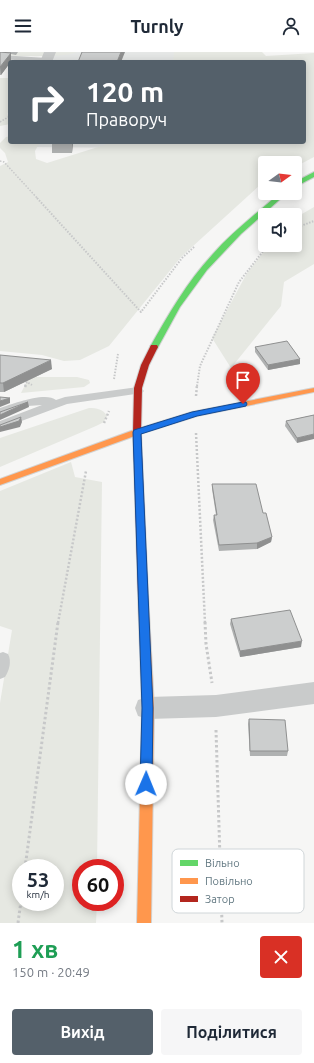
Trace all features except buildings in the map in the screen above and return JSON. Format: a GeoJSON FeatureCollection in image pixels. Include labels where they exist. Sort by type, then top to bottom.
{"type":"FeatureCollection","features":[{"type":"Feature","properties":{"kind":"main road"},"geometry":{"type":"LineString","coordinates":[[302,181],[314,174]]}},
{"type":"Feature","properties":{"kind":"main road"},"geometry":{"type":"LineString","coordinates":[[144,923],[148,708],[137,432],[138,391],[145,365],[167,322],[200,274],[223,246],[276,200]]}},
{"type":"Feature","properties":{"kind":"main road"},"geometry":{"type":"LineString","coordinates":[[0,482],[137,432],[195,414],[314,390]]}},
{"type":"Feature","properties":{"kind":"street"},"geometry":{"type":"LineString","coordinates":[[148,708],[216,706],[314,693]]}},
{"type":"Feature","properties":{"kind":"lane"},"geometry":{"type":"LineString","coordinates":[[0,57],[48,58]]}},
{"type":"Feature","properties":{"kind":"lane"},"geometry":{"type":"LineString","coordinates":[[0,412],[26,403],[65,401],[138,391]]}},
{"type":"Feature","properties":{"kind":"lane"},"geometry":{"type":"LineString","coordinates":[[0,425],[65,401]]}},
{"type":"Feature","properties":{"kind":"path"},"geometry":{"type":"LineString","coordinates":[[0,161],[4,162],[141,312]]}},
{"type":"Feature","properties":{"kind":"path"},"geometry":{"type":"LineString","coordinates":[[302,225],[314,221]]}},
{"type":"Feature","properties":{"kind":"path"},"geometry":{"type":"LineString","coordinates":[[220,849],[216,706],[206,644],[195,414],[197,381],[200,366],[239,282],[263,252]]}},
{"type":"Feature","properties":{"kind":"path"},"geometry":{"type":"LineString","coordinates":[[26,859],[60,607],[87,466]]}},
{"type":"Feature","properties":{"kind":"path"},"geometry":{"type":"LineString","coordinates":[[18,923],[20,911]]}},
{"type":"Feature","properties":{"kind":"path"},"geometry":{"type":"LineString","coordinates":[[222,913],[222,923]]}},
{"type":"Feature","properties":{"kind":"shaded area"},"geometry":{"type":"Polygon","coordinates":[[[0,52],[77,52],[63,55],[17,56],[0,55],[0,52]]]}},
{"type":"Feature","properties":{"kind":"shaded area"},"geometry":{"type":"Polygon","coordinates":[[[51,52],[247,52],[247,60],[48,60],[51,52]]]}},
{"type":"Feature","properties":{"kind":"shaded area"},"geometry":{"type":"Polygon","coordinates":[[[174,52],[262,52],[266,56],[314,53],[314,157],[302,163],[302,156],[258,156],[258,187],[181,257],[109,346],[80,360],[64,361],[42,355],[0,351],[0,166],[8,162],[5,153],[0,148],[0,143],[6,137],[8,136],[8,144],[39,144],[35,151],[36,159],[47,163],[108,144],[306,144],[306,60],[173,60],[174,52]]]}},
{"type":"Feature","properties":{"kind":"shaded area"},"geometry":{"type":"Polygon","coordinates":[[[0,78],[8,78],[8,124],[0,126],[0,78]]]}},
{"type":"Feature","properties":{"kind":"shaded area"},"geometry":{"type":"Polygon","coordinates":[[[25,144],[131,144],[130,148],[35,147],[25,144]]]}},
{"type":"Feature","properties":{"kind":"shaded area"},"geometry":{"type":"Polygon","coordinates":[[[314,207],[314,264],[284,282],[281,306],[231,368],[212,338],[247,273],[264,252],[302,252],[302,214],[314,207]]]}},
{"type":"Feature","properties":{"kind":"shaded area"},"geometry":{"type":"Polygon","coordinates":[[[35,377],[77,377],[89,380],[90,383],[84,387],[21,393],[27,381],[35,377]]]}},
{"type":"Feature","properties":{"kind":"shaded area"},"geometry":{"type":"Polygon","coordinates":[[[89,408],[102,410],[107,416],[104,422],[0,467],[0,438],[89,408]]]}},
{"type":"Feature","properties":{"kind":"shaded area"},"geometry":{"type":"Polygon","coordinates":[[[71,462],[75,477],[102,482],[97,859],[72,859],[72,911],[97,911],[96,923],[0,923],[0,703],[12,630],[0,626],[0,491],[71,462]]]}},
{"type":"Feature","properties":{"kind":"traffic: fast"},"geometry":{"type":"LineString","coordinates":[[302,181],[314,174]]}},
{"type":"Feature","properties":{"kind":"traffic: fast"},"geometry":{"type":"LineString","coordinates":[[154,347],[176,307],[204,268],[238,232],[276,200]]}},
{"type":"Feature","properties":{"kind":"traffic: slow"},"geometry":{"type":"LineString","coordinates":[[0,482],[137,432],[195,414],[314,390]]}},
{"type":"Feature","properties":{"kind":"traffic: slow"},"geometry":{"type":"LineString","coordinates":[[143,593],[148,708],[144,923]]}},
{"type":"Feature","properties":{"kind":"traffic: jam"},"geometry":{"type":"LineString","coordinates":[[143,593],[137,432],[138,388],[145,365],[154,347]]}},
{"type":"Feature","properties":{"kind":"route"},"geometry":{"type":"LineString","coordinates":[[146,784],[148,708],[137,432],[195,414],[243,404]]}}]}
